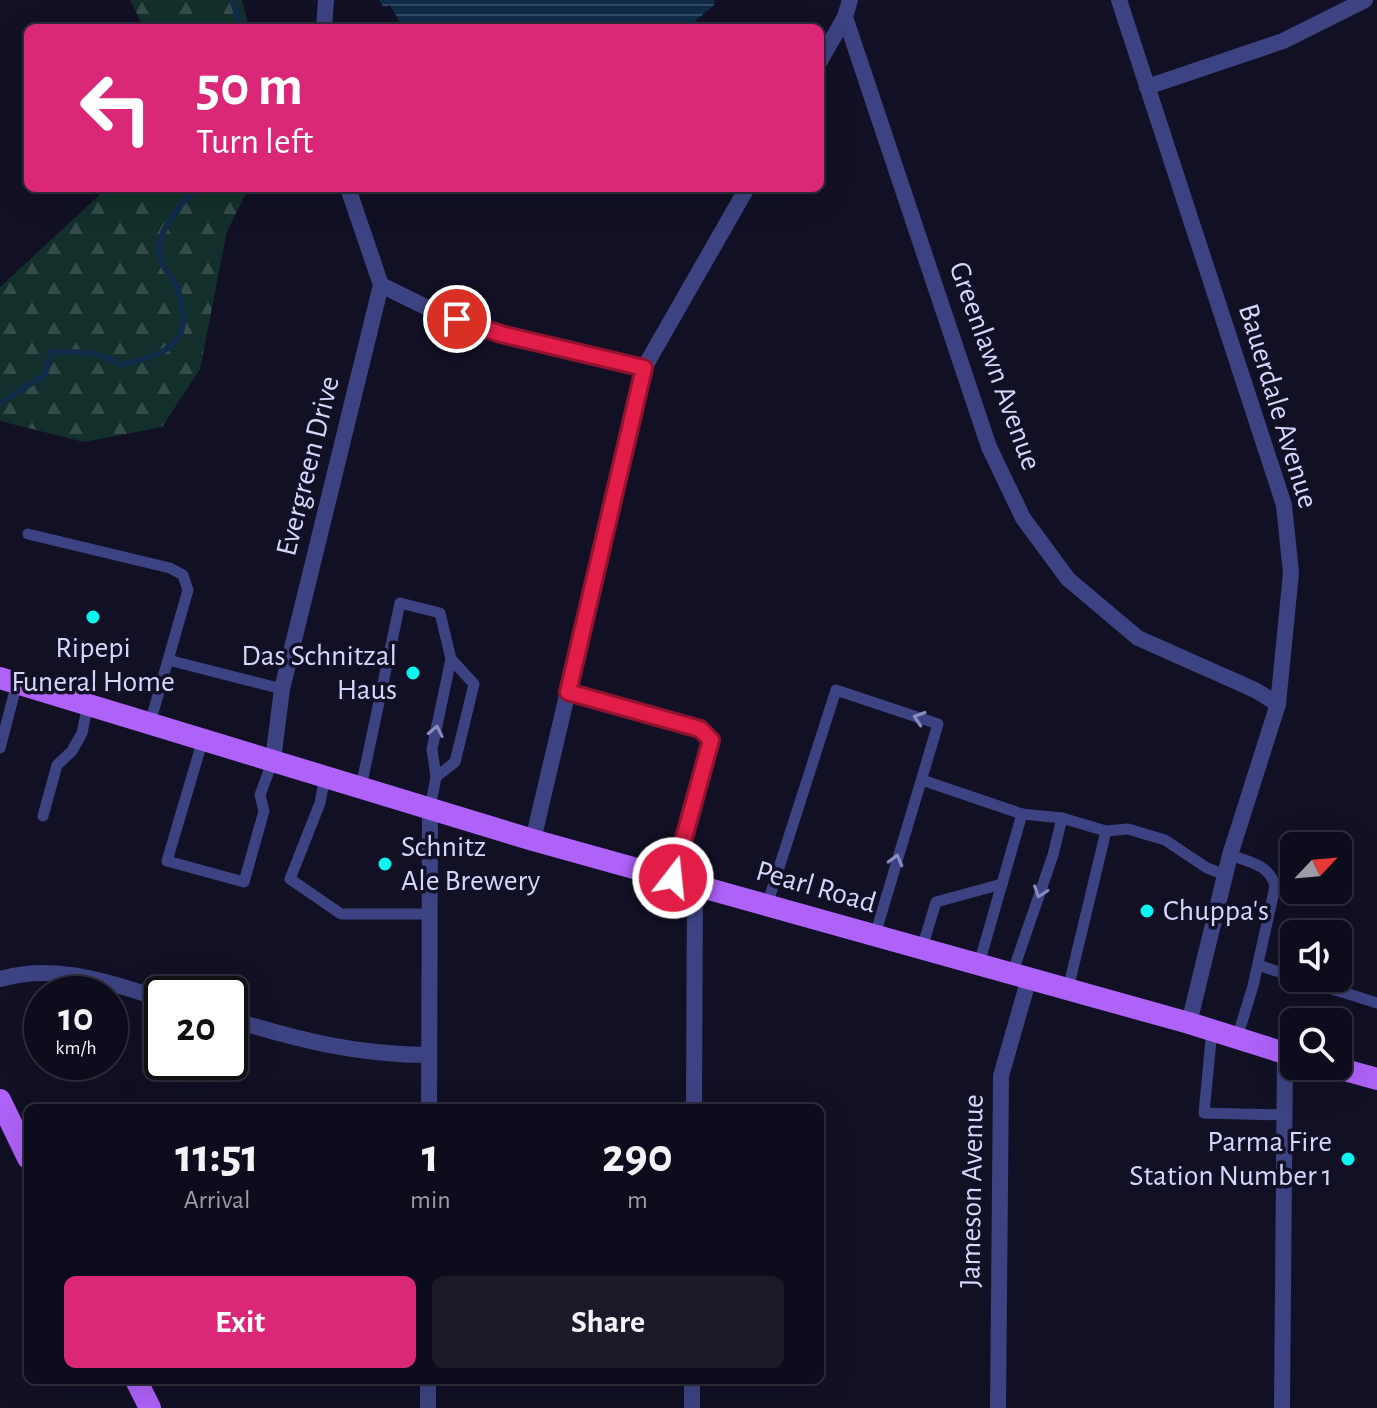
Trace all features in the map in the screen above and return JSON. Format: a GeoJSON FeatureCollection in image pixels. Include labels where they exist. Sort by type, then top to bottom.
{"type":"FeatureCollection","features":[{"type":"Feature","properties":{"kind":"main road","name":"Pearl Road"},"geometry":{"type":"LineString","coordinates":[[9,680],[533,840],[1189,1023],[1280,1052]]}},
{"type":"Feature","properties":{"kind":"main road"},"geometry":{"type":"LineString","coordinates":[[1352,1072],[1377,1079]]}},
{"type":"Feature","properties":{"kind":"main road"},"geometry":{"type":"LineString","coordinates":[[0,1100],[24,1150]]}},
{"type":"Feature","properties":{"kind":"main road"},"geometry":{"type":"LineString","coordinates":[[138,1384],[150,1408]]}},
{"type":"Feature","properties":{"kind":"street"},"geometry":{"type":"LineString","coordinates":[[324,24],[326,0]]}},
{"type":"Feature","properties":{"kind":"street"},"geometry":{"type":"LineString","coordinates":[[824,54],[845,17],[850,0]]}},
{"type":"Feature","properties":{"kind":"street","name":"Bauerdale Avenue"},"geometry":{"type":"LineString","coordinates":[[1119,0],[1284,505],[1291,573],[1278,704],[1230,855],[1189,1023]]}},
{"type":"Feature","properties":{"kind":"street"},"geometry":{"type":"LineString","coordinates":[[1147,87],[1283,41],[1365,0]]}},
{"type":"Feature","properties":{"kind":"street","name":"Greenlawn Avenue"},"geometry":{"type":"LineString","coordinates":[[845,17],[989,447],[1023,518],[1068,579],[1138,638],[1255,690],[1278,704]]}},
{"type":"Feature","properties":{"kind":"street"},"geometry":{"type":"LineString","coordinates":[[349,192],[381,285],[436,312],[501,334],[644,368]]}},
{"type":"Feature","properties":{"kind":"street"},"geometry":{"type":"LineString","coordinates":[[533,840],[644,368],[745,192]]}},
{"type":"Feature","properties":{"kind":"street","name":"Evergreen Drive"},"geometry":{"type":"LineString","coordinates":[[273,760],[282,689],[381,285]]}},
{"type":"Feature","properties":{"kind":"street"},"geometry":{"type":"LineString","coordinates":[[429,1104],[430,808]]}},
{"type":"Feature","properties":{"kind":"street"},"geometry":{"type":"LineString","coordinates":[[684,881],[694,1104]]}},
{"type":"Feature","properties":{"kind":"street"},"geometry":{"type":"LineString","coordinates":[[0,979],[32,973],[65,973],[92,977],[144,993]]}},
{"type":"Feature","properties":{"kind":"street","name":"Jameson Avenue"},"geometry":{"type":"LineString","coordinates":[[998,1408],[1001,1076],[1021,976]]}},
{"type":"Feature","properties":{"kind":"street"},"geometry":{"type":"LineString","coordinates":[[248,1024],[309,1043],[364,1053],[429,1055]]}},
{"type":"Feature","properties":{"kind":"street"},"geometry":{"type":"LineString","coordinates":[[1282,1408],[1288,1080]]}},
{"type":"Feature","properties":{"kind":"street"},"geometry":{"type":"LineString","coordinates":[[428,1384],[428,1408]]}},
{"type":"Feature","properties":{"kind":"street"},"geometry":{"type":"LineString","coordinates":[[692,1384],[692,1408]]}},
{"type":"Feature","properties":{"kind":"lane"},"geometry":{"type":"LineString","coordinates":[[28,534],[170,568],[183,575],[188,590],[150,723]]}},
{"type":"Feature","properties":{"kind":"lane"},"geometry":{"type":"LineString","coordinates":[[361,787],[400,603],[440,613],[451,659],[432,749],[436,777],[430,808]]}},
{"type":"Feature","properties":{"kind":"lane"},"geometry":{"type":"LineString","coordinates":[[436,777],[455,762],[474,684],[451,659]]}},
{"type":"Feature","properties":{"kind":"lane"},"geometry":{"type":"LineString","coordinates":[[168,660],[282,689]]}},
{"type":"Feature","properties":{"kind":"lane"},"geometry":{"type":"LineString","coordinates":[[0,748],[9,680]]}},
{"type":"Feature","properties":{"kind":"lane"},"geometry":{"type":"LineString","coordinates":[[767,905],[836,690],[938,724],[875,935]]}},
{"type":"Feature","properties":{"kind":"lane"},"geometry":{"type":"LineString","coordinates":[[568,692],[700,729],[711,740],[684,881]]}},
{"type":"Feature","properties":{"kind":"lane"},"geometry":{"type":"LineString","coordinates":[[43,816],[57,765],[72,751],[82,733],[88,704]]}},
{"type":"Feature","properties":{"kind":"lane"},"geometry":{"type":"LineString","coordinates":[[203,739],[167,861],[244,882],[264,811],[260,795],[273,760]]}},
{"type":"Feature","properties":{"kind":"lane"},"geometry":{"type":"LineString","coordinates":[[325,776],[320,803],[290,879],[341,914],[428,914]]}},
{"type":"Feature","properties":{"kind":"lane"},"geometry":{"type":"LineString","coordinates":[[922,780],[1022,814],[1062,818],[1106,831],[1128,829],[1165,840],[1207,868],[1226,875]]}},
{"type":"Feature","properties":{"kind":"lane"},"geometry":{"type":"LineString","coordinates":[[979,964],[1022,814]]}},
{"type":"Feature","properties":{"kind":"lane"},"geometry":{"type":"LineString","coordinates":[[1021,976],[1062,818]]}},
{"type":"Feature","properties":{"kind":"lane"},"geometry":{"type":"LineString","coordinates":[[1068,989],[1106,831]]}},
{"type":"Feature","properties":{"kind":"lane"},"geometry":{"type":"LineString","coordinates":[[1230,855],[1263,867],[1273,878],[1275,887],[1258,965],[1237,1038]]}},
{"type":"Feature","properties":{"kind":"lane"},"geometry":{"type":"LineString","coordinates":[[922,948],[936,902],[1002,884]]}},
{"type":"Feature","properties":{"kind":"lane"},"geometry":{"type":"LineString","coordinates":[[1258,965],[1280,973]]}},
{"type":"Feature","properties":{"kind":"lane"},"geometry":{"type":"LineString","coordinates":[[1341,992],[1377,1003]]}},
{"type":"Feature","properties":{"kind":"lane"},"geometry":{"type":"LineString","coordinates":[[1212,1030],[1204,1113],[1286,1115]]}},
{"type":"Feature","properties":{"kind":"green space"},"geometry":{"type":"Polygon","coordinates":[[[130,0],[242,0],[248,24],[142,24],[130,0]]]}},
{"type":"Feature","properties":{"kind":"green space"},"geometry":{"type":"Polygon","coordinates":[[[103,192],[247,192],[227,231],[200,369],[162,427],[84,442],[0,421],[0,287],[103,192]]]}},
{"type":"Feature","properties":{"kind":"water"},"geometry":{"type":"Polygon","coordinates":[[[379,0],[715,0],[714,5],[692,24],[401,24],[390,5],[384,7],[379,0]]]}},
{"type":"Feature","properties":{"kind":"waterway"},"geometry":{"type":"LineString","coordinates":[[232,0],[241,24]]}},
{"type":"Feature","properties":{"kind":"waterway"},"geometry":{"type":"LineString","coordinates":[[0,403],[45,375],[51,352],[96,354],[121,365],[162,352],[171,346],[182,329],[183,318],[177,288],[161,260],[160,241],[173,216],[194,192]]}},
{"type":"Feature","properties":{"kind":"place","name":"Ripepi Funeral Home"},"geometry":{"type":"Point","coordinates":[93,617]}},
{"type":"Feature","properties":{"kind":"place","name":"Das Schnitzal Haus"},"geometry":{"type":"Point","coordinates":[413,673]}},
{"type":"Feature","properties":{"kind":"place","name":"Schnitz Ale Brewery"},"geometry":{"type":"Point","coordinates":[385,864]}},
{"type":"Feature","properties":{"kind":"place","name":"Chuppa's"},"geometry":{"type":"Point","coordinates":[1147,911]}},
{"type":"Feature","properties":{"kind":"place","name":"Parma Fire Station Number 1"},"geometry":{"type":"Point","coordinates":[1348,1159]}},
{"type":"Feature","properties":{"kind":"route"},"geometry":{"type":"LineString","coordinates":[[457,319],[501,334],[644,368],[568,692],[700,729],[711,740],[673,878]]}}]}
